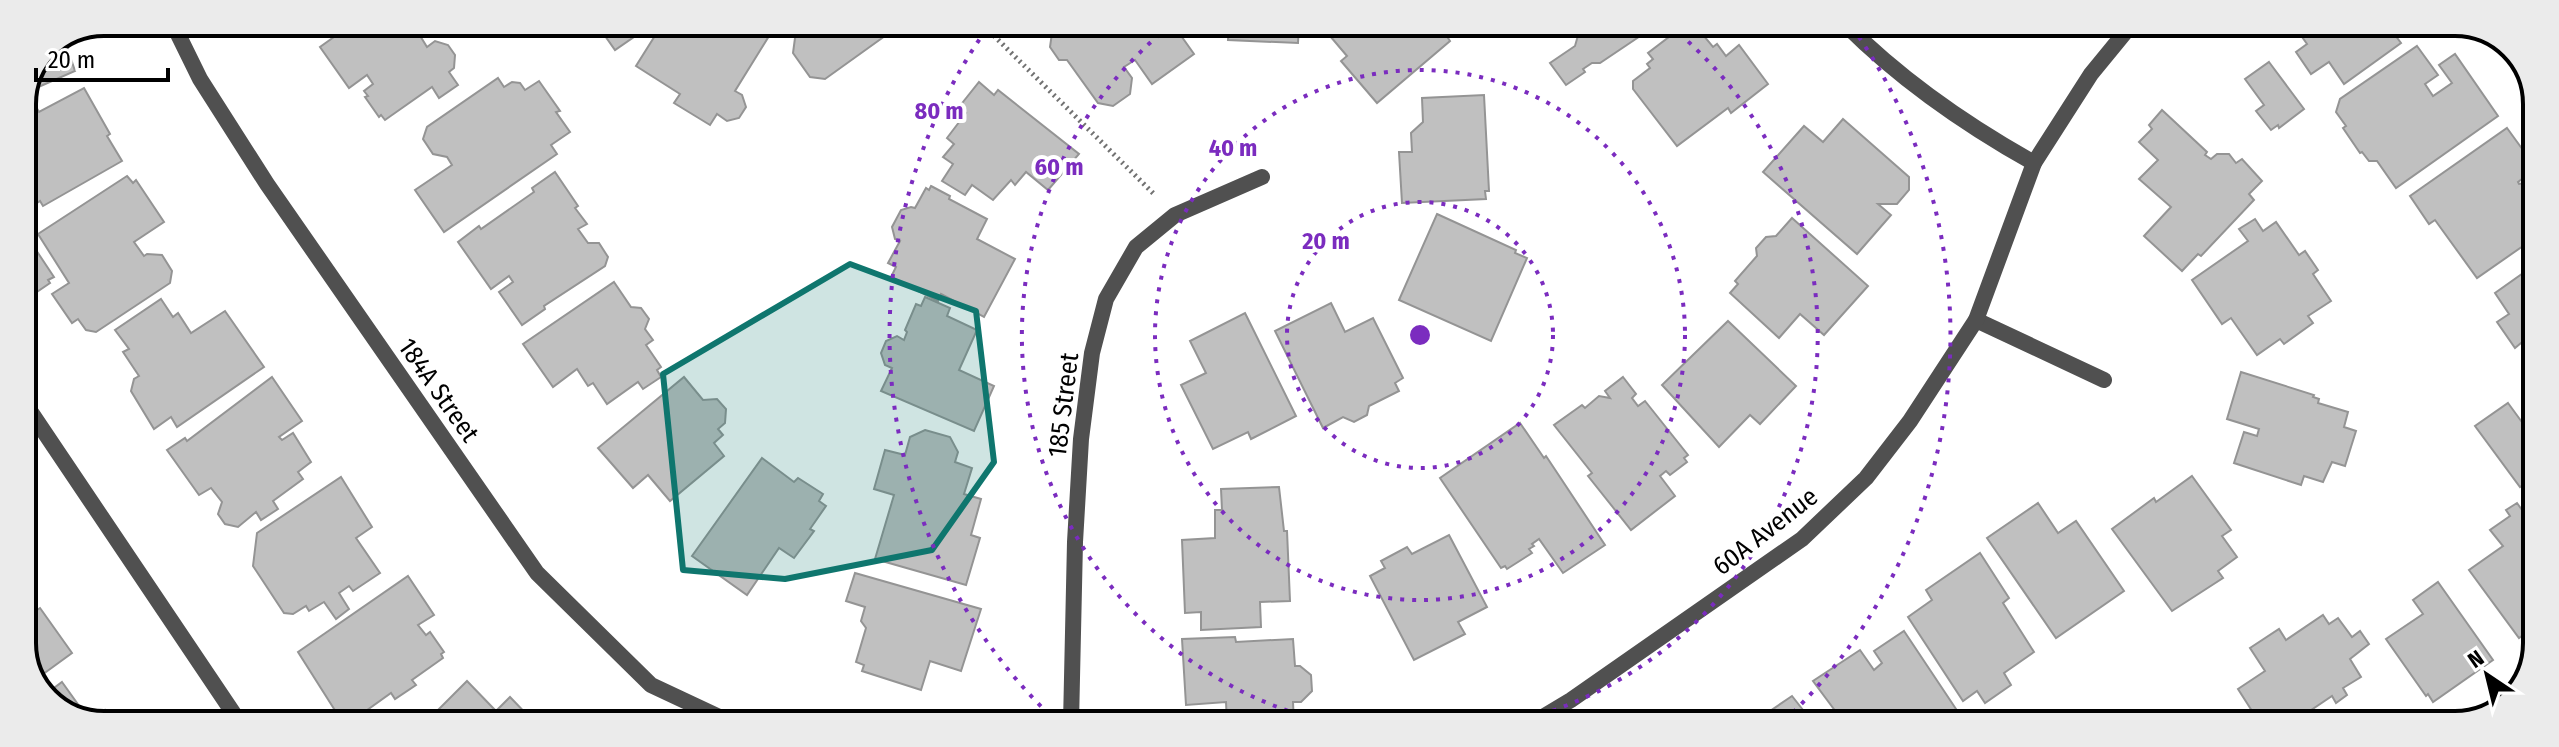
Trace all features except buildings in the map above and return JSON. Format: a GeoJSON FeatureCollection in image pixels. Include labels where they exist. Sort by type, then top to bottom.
{"type":"FeatureCollection","features":[{"type":"Feature","properties":{"kind":"street","name":"184A Street"},"geometry":{"type":"LineString","coordinates":[[179,36],[200,79],[267,184],[537,573],[651,685],[706,711]]}},
{"type":"Feature","properties":{"kind":"street"},"geometry":{"type":"LineString","coordinates":[[1857,36],[1928,95],[1993,140],[2034,163]]}},
{"type":"Feature","properties":{"kind":"street","name":"60A Avenue"},"geometry":{"type":"LineString","coordinates":[[1553,711],[1802,539],[1866,478],[1910,421],[1976,320],[2034,163],[2091,74],[2122,36]]}},
{"type":"Feature","properties":{"kind":"street","name":"185 Street"},"geometry":{"type":"LineString","coordinates":[[1071,711],[1075,527],[1081,439],[1092,353],[1106,299],[1136,247],[1175,215],[1262,177]]}},
{"type":"Feature","properties":{"kind":"street"},"geometry":{"type":"LineString","coordinates":[[1976,320],[2104,380]]}},
{"type":"Feature","properties":{"kind":"street"},"geometry":{"type":"LineString","coordinates":[[36,420],[232,711]]}},
{"type":"Feature","properties":{"kind":"path"},"geometry":{"type":"LineString","coordinates":[[994,36],[1175,215]]}},
{"type":"Feature","properties":{"kind":"highlighted area"},"geometry":{"type":"Polygon","coordinates":[[[850,264],[976,311],[994,462],[932,550],[785,579],[683,570],[663,374],[850,264]]]}}]}
